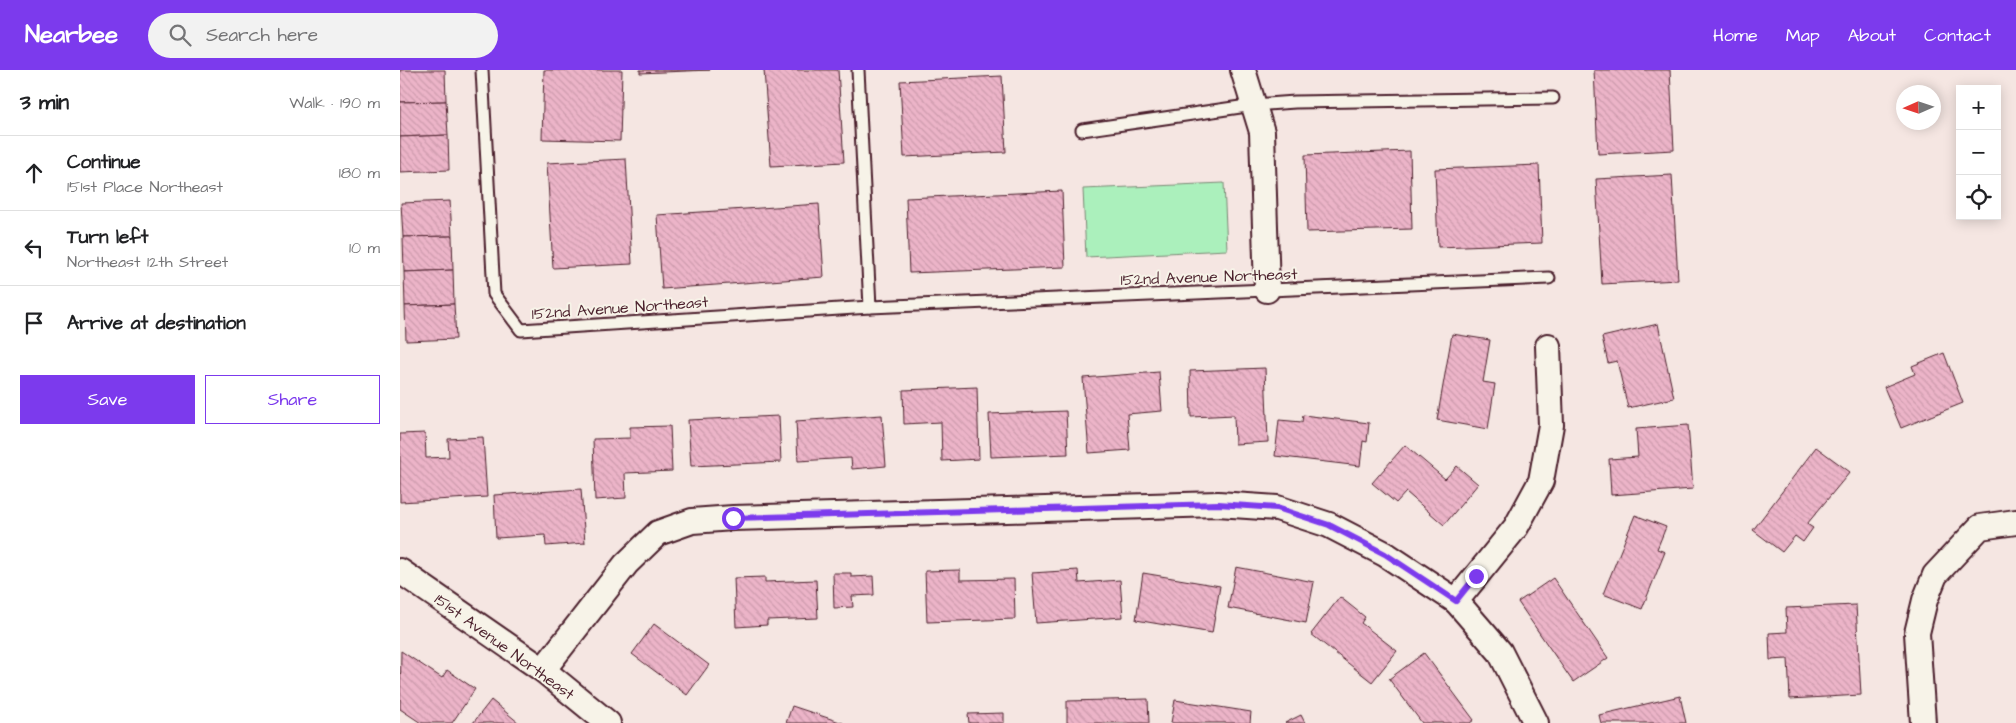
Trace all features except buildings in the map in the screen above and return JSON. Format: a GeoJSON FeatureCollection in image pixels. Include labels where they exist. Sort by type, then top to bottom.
{"type":"FeatureCollection","features":[{"type":"Feature","properties":{"kind":"street"},"geometry":{"type":"LineString","coordinates":[[1243,70],[1262,132],[1267,290]]}},
{"type":"Feature","properties":{"kind":"street"},"geometry":{"type":"LineString","coordinates":[[1456,601],[1516,527],[1541,482],[1552,425],[1548,346]]}},
{"type":"Feature","properties":{"kind":"street"},"geometry":{"type":"LineString","coordinates":[[543,670],[626,564],[658,533],[692,521],[733,518],[1218,504],[1277,508],[1329,525],[1385,554],[1456,601],[1500,652],[1536,723]]}},
{"type":"Feature","properties":{"kind":"street"},"geometry":{"type":"LineString","coordinates":[[1923,723],[1917,633],[1925,600],[1935,575],[1952,554],[1980,527],[2016,522]]}},
{"type":"Feature","properties":{"kind":"street","name":"151st Avenue Northeast"},"geometry":{"type":"LineString","coordinates":[[400,571],[543,670],[608,723]]}},
{"type":"Feature","properties":{"kind":"lane","name":"152nd Avenue Northeast"},"geometry":{"type":"LineString","coordinates":[[482,70],[494,294],[521,330],[870,307],[1549,278]]}},
{"type":"Feature","properties":{"kind":"lane"},"geometry":{"type":"LineString","coordinates":[[858,70],[870,307]]}},
{"type":"Feature","properties":{"kind":"lane"},"geometry":{"type":"LineString","coordinates":[[1082,130],[1254,105],[1295,102],[1553,98]]}},
{"type":"Feature","properties":{"kind":"green space"},"geometry":{"type":"Polygon","coordinates":[[[1224,183],[1227,250],[1086,257],[1083,189],[1224,183]]]}},
{"type":"Feature","properties":{"kind":"route"},"geometry":{"type":"LineString","coordinates":[[733,518],[1218,504],[1277,508],[1329,525],[1385,554],[1456,601],[1476,576]]}}]}
